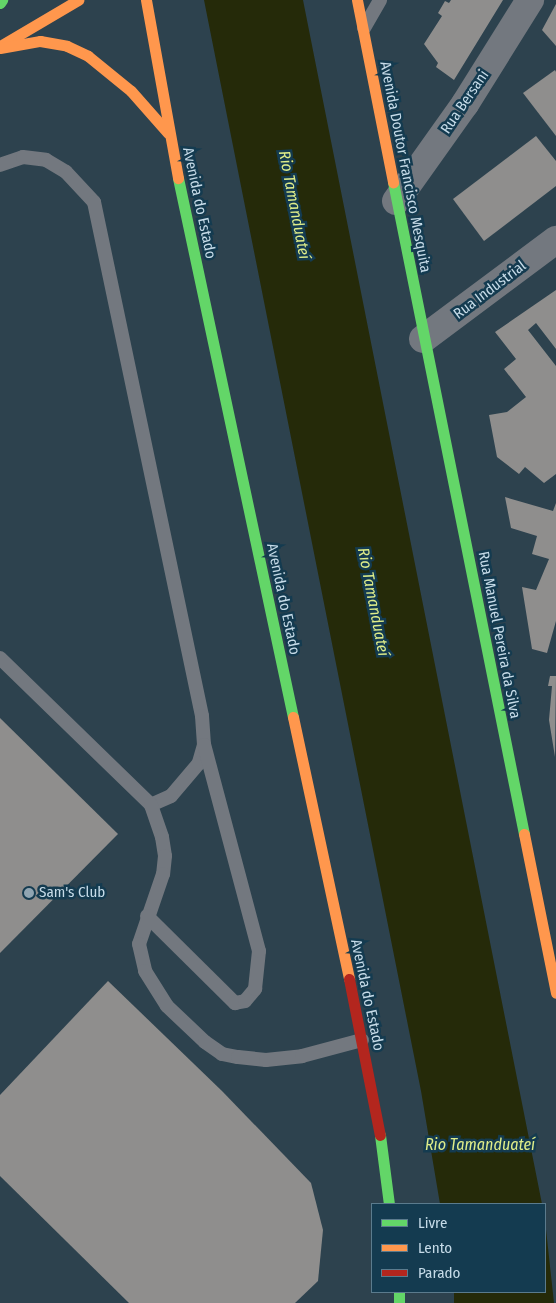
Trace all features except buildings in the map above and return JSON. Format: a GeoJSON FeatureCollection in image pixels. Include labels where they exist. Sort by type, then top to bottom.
{"type":"FeatureCollection","features":[{"type":"Feature","properties":{"kind":"main road"},"geometry":{"type":"LineString","coordinates":[[0,47],[78,0]]}},
{"type":"Feature","properties":{"kind":"main road","name":"Avenida do Estado"},"geometry":{"type":"LineString","coordinates":[[146,0],[169,134],[362,1040],[382,1144],[389,1203]]}},
{"type":"Feature","properties":{"kind":"main road","name":"Avenida Doutor Francisco Mesquita"},"geometry":{"type":"LineString","coordinates":[[357,0],[423,340]]}},
{"type":"Feature","properties":{"kind":"main road"},"geometry":{"type":"LineString","coordinates":[[0,47],[40,41],[67,46],[88,56],[131,91],[169,134]]}},
{"type":"Feature","properties":{"kind":"main road","name":"Rua Manuel Pereira da Silva"},"geometry":{"type":"LineString","coordinates":[[423,340],[550,938],[556,993]]}},
{"type":"Feature","properties":{"kind":"street","name":"Rua Bersani"},"geometry":{"type":"LineString","coordinates":[[396,201],[465,104],[530,0]]}},
{"type":"Feature","properties":{"kind":"street","name":"Rua Industrial"},"geometry":{"type":"LineString","coordinates":[[423,340],[556,240]]}},
{"type":"Feature","properties":{"kind":"street"},"geometry":{"type":"LineString","coordinates":[[383,1303],[393,1293]]}},
{"type":"Feature","properties":{"kind":"lane"},"geometry":{"type":"LineString","coordinates":[[363,29],[380,0]]}},
{"type":"Feature","properties":{"kind":"lane"},"geometry":{"type":"LineString","coordinates":[[0,165],[24,157],[46,160],[66,172],[94,202],[200,706],[204,745],[259,951],[255,989],[245,1001],[235,1003],[147,916]]}},
{"type":"Feature","properties":{"kind":"lane"},"geometry":{"type":"LineString","coordinates":[[0,658],[150,804],[162,837],[165,856],[163,874],[147,916],[139,944],[145,972],[167,1006],[205,1042],[222,1054],[266,1060],[302,1056],[362,1040]]}},
{"type":"Feature","properties":{"kind":"lane"},"geometry":{"type":"LineString","coordinates":[[150,804],[171,796],[185,783],[199,763],[204,745]]}},
{"type":"Feature","properties":{"kind":"water","name":"Rio Tamanduateí"},"geometry":{"type":"Polygon","coordinates":[[[204,0],[303,0],[542,1203],[440,1203],[421,1091],[204,0]]]}},
{"type":"Feature","properties":{"kind":"water"},"geometry":{"type":"Polygon","coordinates":[[[546,1229],[554,1303],[454,1303],[454,1293],[546,1293],[546,1229]]]}},
{"type":"Feature","properties":{"kind":"traffic: fast"},"geometry":{"type":"LineString","coordinates":[[178,178],[293,717]]}},
{"type":"Feature","properties":{"kind":"traffic: fast"},"geometry":{"type":"LineString","coordinates":[[393,182],[524,834]]}},
{"type":"Feature","properties":{"kind":"traffic: fast"},"geometry":{"type":"LineString","coordinates":[[380,1135],[389,1203]]}},
{"type":"Feature","properties":{"kind":"traffic: fast"},"geometry":{"type":"LineString","coordinates":[[399,1293],[399,1303]]}},
{"type":"Feature","properties":{"kind":"traffic: slow"},"geometry":{"type":"LineString","coordinates":[[0,46],[78,0]]}},
{"type":"Feature","properties":{"kind":"traffic: slow"},"geometry":{"type":"LineString","coordinates":[[146,0],[178,178]]}},
{"type":"Feature","properties":{"kind":"traffic: slow"},"geometry":{"type":"LineString","coordinates":[[357,0],[393,182]]}},
{"type":"Feature","properties":{"kind":"traffic: slow"},"geometry":{"type":"LineString","coordinates":[[0,48],[40,41],[67,46],[88,56],[131,91],[168,133]]}},
{"type":"Feature","properties":{"kind":"traffic: slow"},"geometry":{"type":"LineString","coordinates":[[293,717],[349,979]]}},
{"type":"Feature","properties":{"kind":"traffic: slow"},"geometry":{"type":"LineString","coordinates":[[524,834],[556,993]]}},
{"type":"Feature","properties":{"kind":"traffic: jam"},"geometry":{"type":"LineString","coordinates":[[349,979],[380,1135]]}},
{"type":"Feature","properties":{"kind":"place","name":"Sam's Club"},"geometry":{"type":"Point","coordinates":[29,893]}}]}
